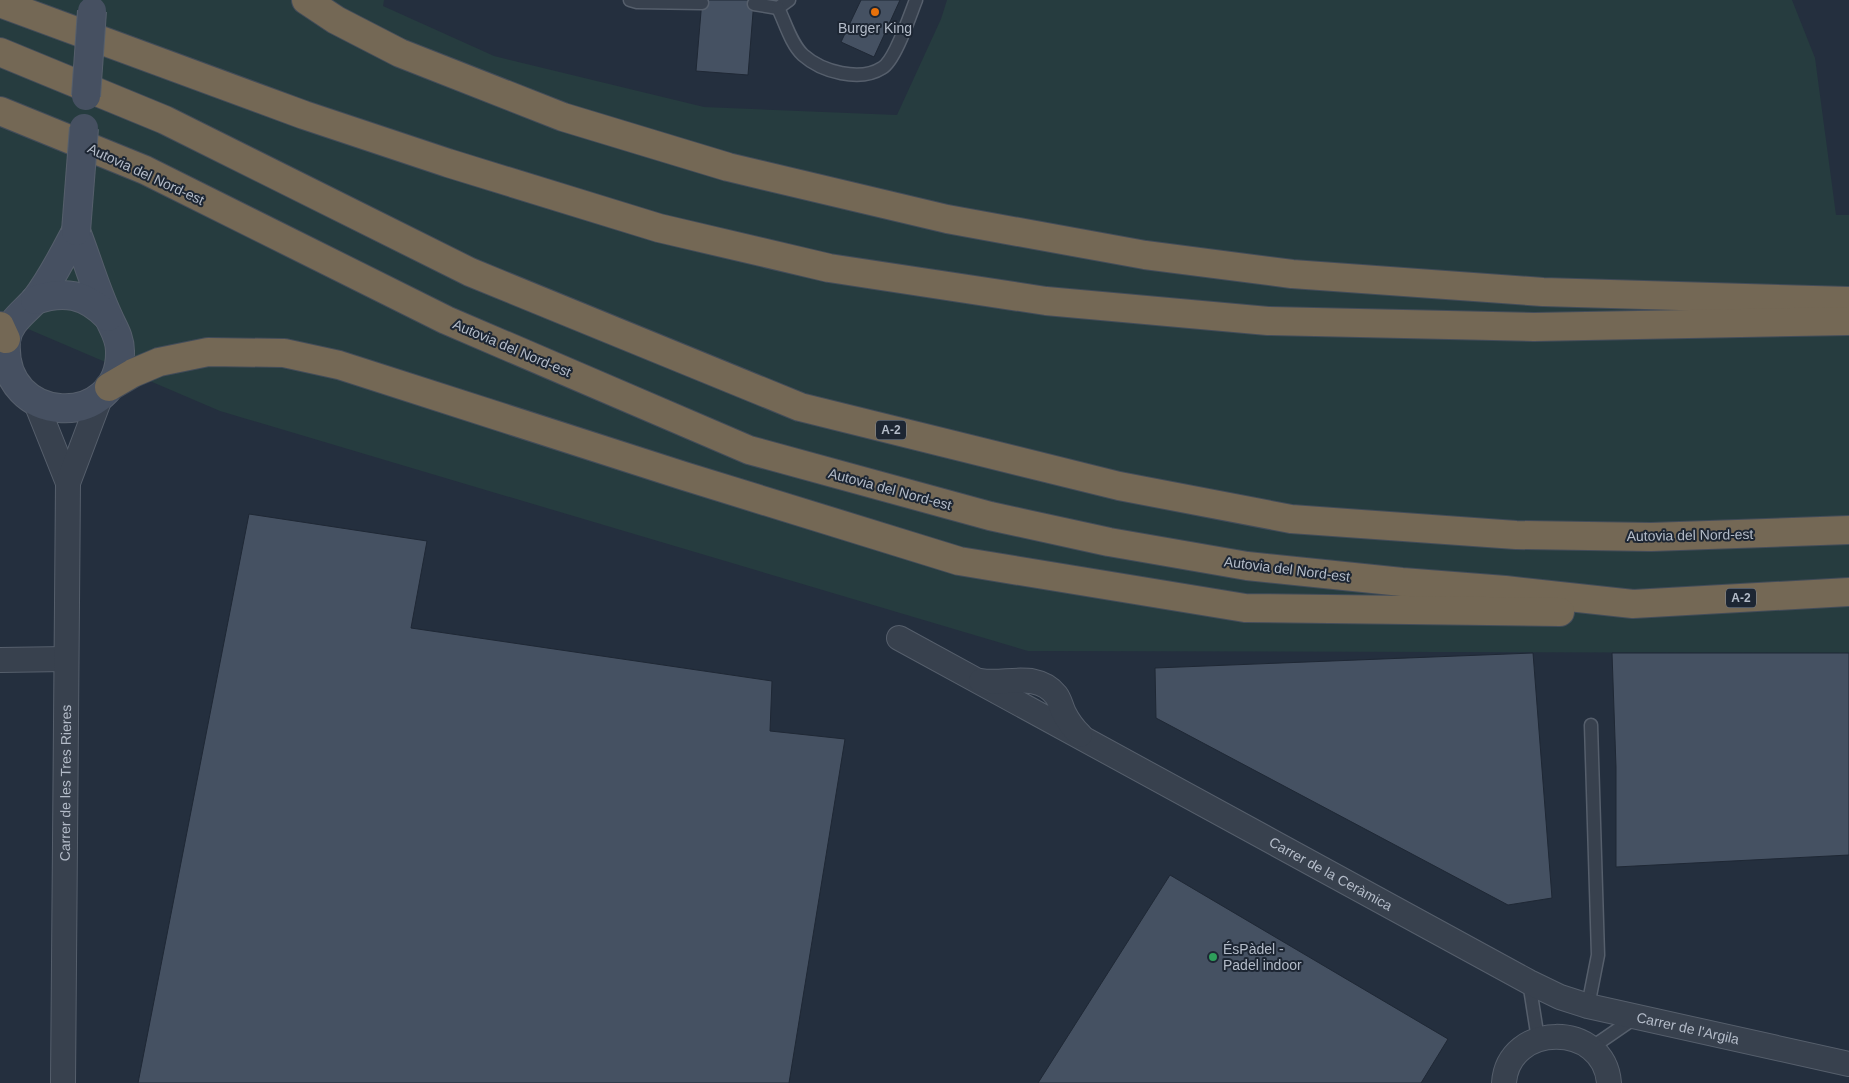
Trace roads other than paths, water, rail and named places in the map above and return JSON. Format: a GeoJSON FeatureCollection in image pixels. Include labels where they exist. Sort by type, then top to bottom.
{"type":"FeatureCollection","features":[{"type":"Feature","properties":{"kind":"highway"},"geometry":{"type":"LineString","coordinates":[[306,0],[336,20],[400,53],[564,117],[728,167],[948,219],[1146,255],[1292,274],[1543,292],[1849,301]]}},
{"type":"Feature","properties":{"kind":"highway"},"geometry":{"type":"LineString","coordinates":[[0,3],[304,115],[448,163],[659,228],[829,268],[1046,301],[1268,320],[1534,327],[1849,321]]}},
{"type":"Feature","properties":{"kind":"highway","name":"Autovia del Nord-est"},"geometry":{"type":"LineString","coordinates":[[0,52],[165,120],[470,272],[800,407],[1120,486],[1291,519],[1525,535],[1651,537],[1849,530]]}},
{"type":"Feature","properties":{"kind":"highway","name":"Autovia del Nord-est"},"geometry":{"type":"LineString","coordinates":[[0,110],[145,170],[446,320],[749,450],[990,516],[1109,542],[1247,566],[1633,604],[1849,592]]}},
{"type":"Feature","properties":{"kind":"highway"},"geometry":{"type":"LineString","coordinates":[[105,390],[132,374],[159,362],[208,352],[284,353],[339,365],[693,479],[959,561],[1245,608],[1575,612],[1633,604]]}},
{"type":"Feature","properties":{"kind":"main road"},"geometry":{"type":"LineString","coordinates":[[76,230],[108,317],[119,340],[120,352],[115,375],[105,390],[80,407],[67,410],[54,409],[36,403],[19,390],[6,367],[3,332],[35,300],[55,269],[76,230],[92,6]]}},
{"type":"Feature","properties":{"kind":"main road"},"geometry":{"type":"LineString","coordinates":[[35,300],[50,295],[77,296],[100,308],[108,317]]}},
{"type":"Feature","properties":{"kind":"street","name":"Carrer de les Tres Rieres"},"geometry":{"type":"LineString","coordinates":[[63,1083],[68,483],[105,390]]}},
{"type":"Feature","properties":{"kind":"street","name":"Carrer de les Tres Rieres"},"geometry":{"type":"LineString","coordinates":[[36,403],[68,483]]}},
{"type":"Feature","properties":{"kind":"street","name":"Carrer de la Ceràmica"},"geometry":{"type":"LineString","coordinates":[[899,638],[1529,982]]}},
{"type":"Feature","properties":{"kind":"street"},"geometry":{"type":"LineString","coordinates":[[0,660],[66,659]]}},
{"type":"Feature","properties":{"kind":"street","name":"Carrer de l'Argila"},"geometry":{"type":"LineString","coordinates":[[1529,982],[1560,997],[1588,1006],[1849,1064]]}},
{"type":"Feature","properties":{"kind":"street"},"geometry":{"type":"LineString","coordinates":[[1504,1083],[1504,1077],[1511,1061],[1523,1048],[1538,1039],[1551,1036],[1566,1036],[1579,1040],[1590,1048],[1602,1061],[1609,1083]]}},
{"type":"Feature","properties":{"kind":"lane"},"geometry":{"type":"LineString","coordinates":[[630,0],[637,2],[673,1],[702,3]]}},
{"type":"Feature","properties":{"kind":"lane"},"geometry":{"type":"LineString","coordinates":[[754,4],[784,4],[796,45],[803,55],[822,68],[840,73],[862,75],[883,68],[893,56],[916,0]]}},
{"type":"Feature","properties":{"kind":"lane"},"geometry":{"type":"LineString","coordinates":[[1588,1006],[1598,955],[1591,725]]}},
{"type":"Feature","properties":{"kind":"lane"},"geometry":{"type":"LineString","coordinates":[[1529,982],[1538,1039]]}},
{"type":"Feature","properties":{"kind":"lane"},"geometry":{"type":"LineString","coordinates":[[1590,1048],[1637,1016]]}},
{"type":"Feature","properties":{"kind":"place","name":"Burger King"},"geometry":{"type":"Point","coordinates":[875,12]}},
{"type":"Feature","properties":{"kind":"place","name":"ÉsPàdel - Padel indoor"},"geometry":{"type":"Point","coordinates":[1213,957]}}]}
